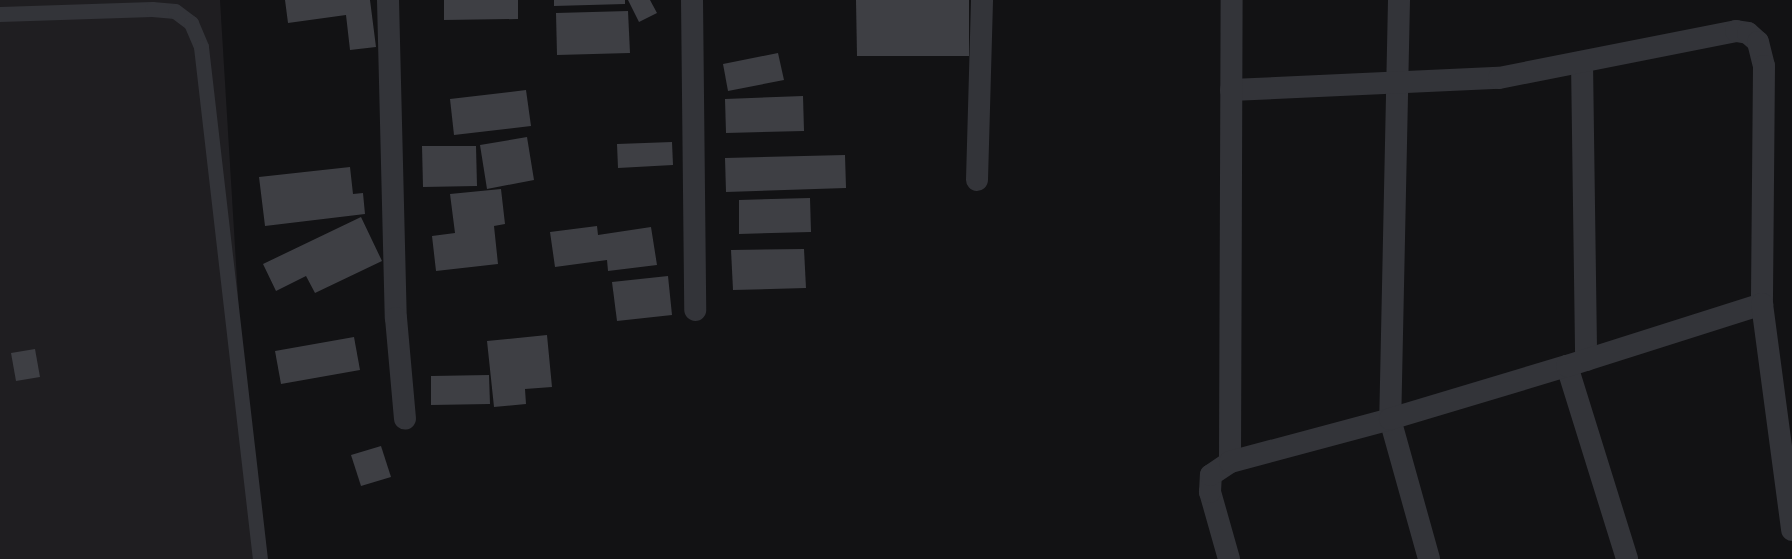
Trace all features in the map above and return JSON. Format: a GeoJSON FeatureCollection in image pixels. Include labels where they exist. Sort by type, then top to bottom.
{"type":"FeatureCollection","features":[{"type":"Feature","properties":{"kind":"street"},"geometry":{"type":"LineString","coordinates":[[388,0],[396,318],[405,419]]}},
{"type":"Feature","properties":{"kind":"street"},"geometry":{"type":"LineString","coordinates":[[692,0],[695,310]]}},
{"type":"Feature","properties":{"kind":"street"},"geometry":{"type":"LineString","coordinates":[[977,180],[982,0]]}},
{"type":"Feature","properties":{"kind":"street"},"geometry":{"type":"LineString","coordinates":[[1230,462],[1232,0]]}},
{"type":"Feature","properties":{"kind":"street"},"geometry":{"type":"LineString","coordinates":[[1399,0],[1390,418],[1429,559]]}},
{"type":"Feature","properties":{"kind":"street"},"geometry":{"type":"LineString","coordinates":[[1231,90],[1499,78],[1736,31],[1748,33],[1758,42],[1764,66],[1762,304],[1792,530]]}},
{"type":"Feature","properties":{"kind":"street"},"geometry":{"type":"LineString","coordinates":[[1582,62],[1576,363],[1628,559]]}},
{"type":"Feature","properties":{"kind":"street"},"geometry":{"type":"LineString","coordinates":[[1229,559],[1210,492],[1211,475],[1230,462],[1390,418],[1576,363],[1762,304]]}},
{"type":"Feature","properties":{"kind":"lane"},"geometry":{"type":"LineString","coordinates":[[0,14],[152,9],[175,11],[191,23],[201,47],[260,559]]}},
{"type":"Feature","properties":{"kind":"shaded area"},"geometry":{"type":"Polygon","coordinates":[[[0,0],[220,0],[254,559],[0,559],[0,0]]]}},
{"type":"Feature","properties":{"kind":"building"},"geometry":{"type":"Polygon","coordinates":[[[285,0],[370,0],[376,47],[350,50],[346,15],[288,23],[285,0]]]}},
{"type":"Feature","properties":{"kind":"building"},"geometry":{"type":"Polygon","coordinates":[[[444,0],[518,0],[518,19],[444,20],[444,0]]]}},
{"type":"Feature","properties":{"kind":"building"},"geometry":{"type":"Polygon","coordinates":[[[554,0],[625,0],[625,4],[554,6],[554,0]]]}},
{"type":"Feature","properties":{"kind":"building"},"geometry":{"type":"Polygon","coordinates":[[[628,0],[650,0],[657,13],[639,22],[628,0]]]}},
{"type":"Feature","properties":{"kind":"building"},"geometry":{"type":"Polygon","coordinates":[[[856,0],[969,0],[969,56],[857,56],[856,0]]]}},
{"type":"Feature","properties":{"kind":"building"},"geometry":{"type":"Polygon","coordinates":[[[628,11],[630,53],[557,55],[556,13],[628,11]]]}},
{"type":"Feature","properties":{"kind":"building"},"geometry":{"type":"Polygon","coordinates":[[[778,53],[784,80],[728,91],[723,64],[778,53]]]}},
{"type":"Feature","properties":{"kind":"building"},"geometry":{"type":"Polygon","coordinates":[[[526,90],[531,126],[454,135],[450,99],[526,90]]]}},
{"type":"Feature","properties":{"kind":"building"},"geometry":{"type":"Polygon","coordinates":[[[803,96],[804,131],[726,133],[725,99],[803,96]]]}},
{"type":"Feature","properties":{"kind":"building"},"geometry":{"type":"Polygon","coordinates":[[[527,137],[534,180],[487,189],[480,145],[527,137]]]}},
{"type":"Feature","properties":{"kind":"building"},"geometry":{"type":"Polygon","coordinates":[[[672,142],[673,165],[618,168],[617,144],[672,142]]]}},
{"type":"Feature","properties":{"kind":"building"},"geometry":{"type":"Polygon","coordinates":[[[422,146],[476,146],[477,186],[423,187],[422,146]]]}},
{"type":"Feature","properties":{"kind":"building"},"geometry":{"type":"Polygon","coordinates":[[[845,155],[846,188],[726,192],[725,158],[845,155]]]}},
{"type":"Feature","properties":{"kind":"building"},"geometry":{"type":"Polygon","coordinates":[[[350,167],[353,194],[363,193],[365,214],[265,226],[259,177],[350,167]]]}},
{"type":"Feature","properties":{"kind":"building"},"geometry":{"type":"Polygon","coordinates":[[[501,189],[505,224],[494,226],[498,264],[436,271],[432,236],[455,233],[450,194],[501,189]]]}},
{"type":"Feature","properties":{"kind":"building"},"geometry":{"type":"Polygon","coordinates":[[[810,198],[811,232],[739,234],[739,200],[810,198]]]}},
{"type":"Feature","properties":{"kind":"building"},"geometry":{"type":"Polygon","coordinates":[[[361,217],[382,261],[315,293],[306,276],[276,291],[263,264],[361,217]]]}},
{"type":"Feature","properties":{"kind":"building"},"geometry":{"type":"Polygon","coordinates":[[[597,226],[598,235],[651,227],[657,265],[608,271],[607,260],[555,267],[550,232],[597,226]]]}},
{"type":"Feature","properties":{"kind":"building"},"geometry":{"type":"Polygon","coordinates":[[[804,249],[806,288],[733,290],[731,250],[804,249]]]}},
{"type":"Feature","properties":{"kind":"building"},"geometry":{"type":"Polygon","coordinates":[[[668,276],[672,315],[617,321],[612,282],[668,276]]]}},
{"type":"Feature","properties":{"kind":"building"},"geometry":{"type":"Polygon","coordinates":[[[547,335],[552,387],[525,389],[526,404],[494,407],[487,341],[547,335]]]}},
{"type":"Feature","properties":{"kind":"building"},"geometry":{"type":"Polygon","coordinates":[[[354,337],[360,370],[281,384],[275,351],[354,337]]]}},
{"type":"Feature","properties":{"kind":"building"},"geometry":{"type":"Polygon","coordinates":[[[35,349],[40,377],[16,381],[11,353],[35,349]]]}},
{"type":"Feature","properties":{"kind":"building"},"geometry":{"type":"Polygon","coordinates":[[[489,375],[490,404],[431,405],[431,376],[489,375]]]}},
{"type":"Feature","properties":{"kind":"building"},"geometry":{"type":"Polygon","coordinates":[[[381,446],[391,477],[361,486],[351,455],[381,446]]]}}]}
